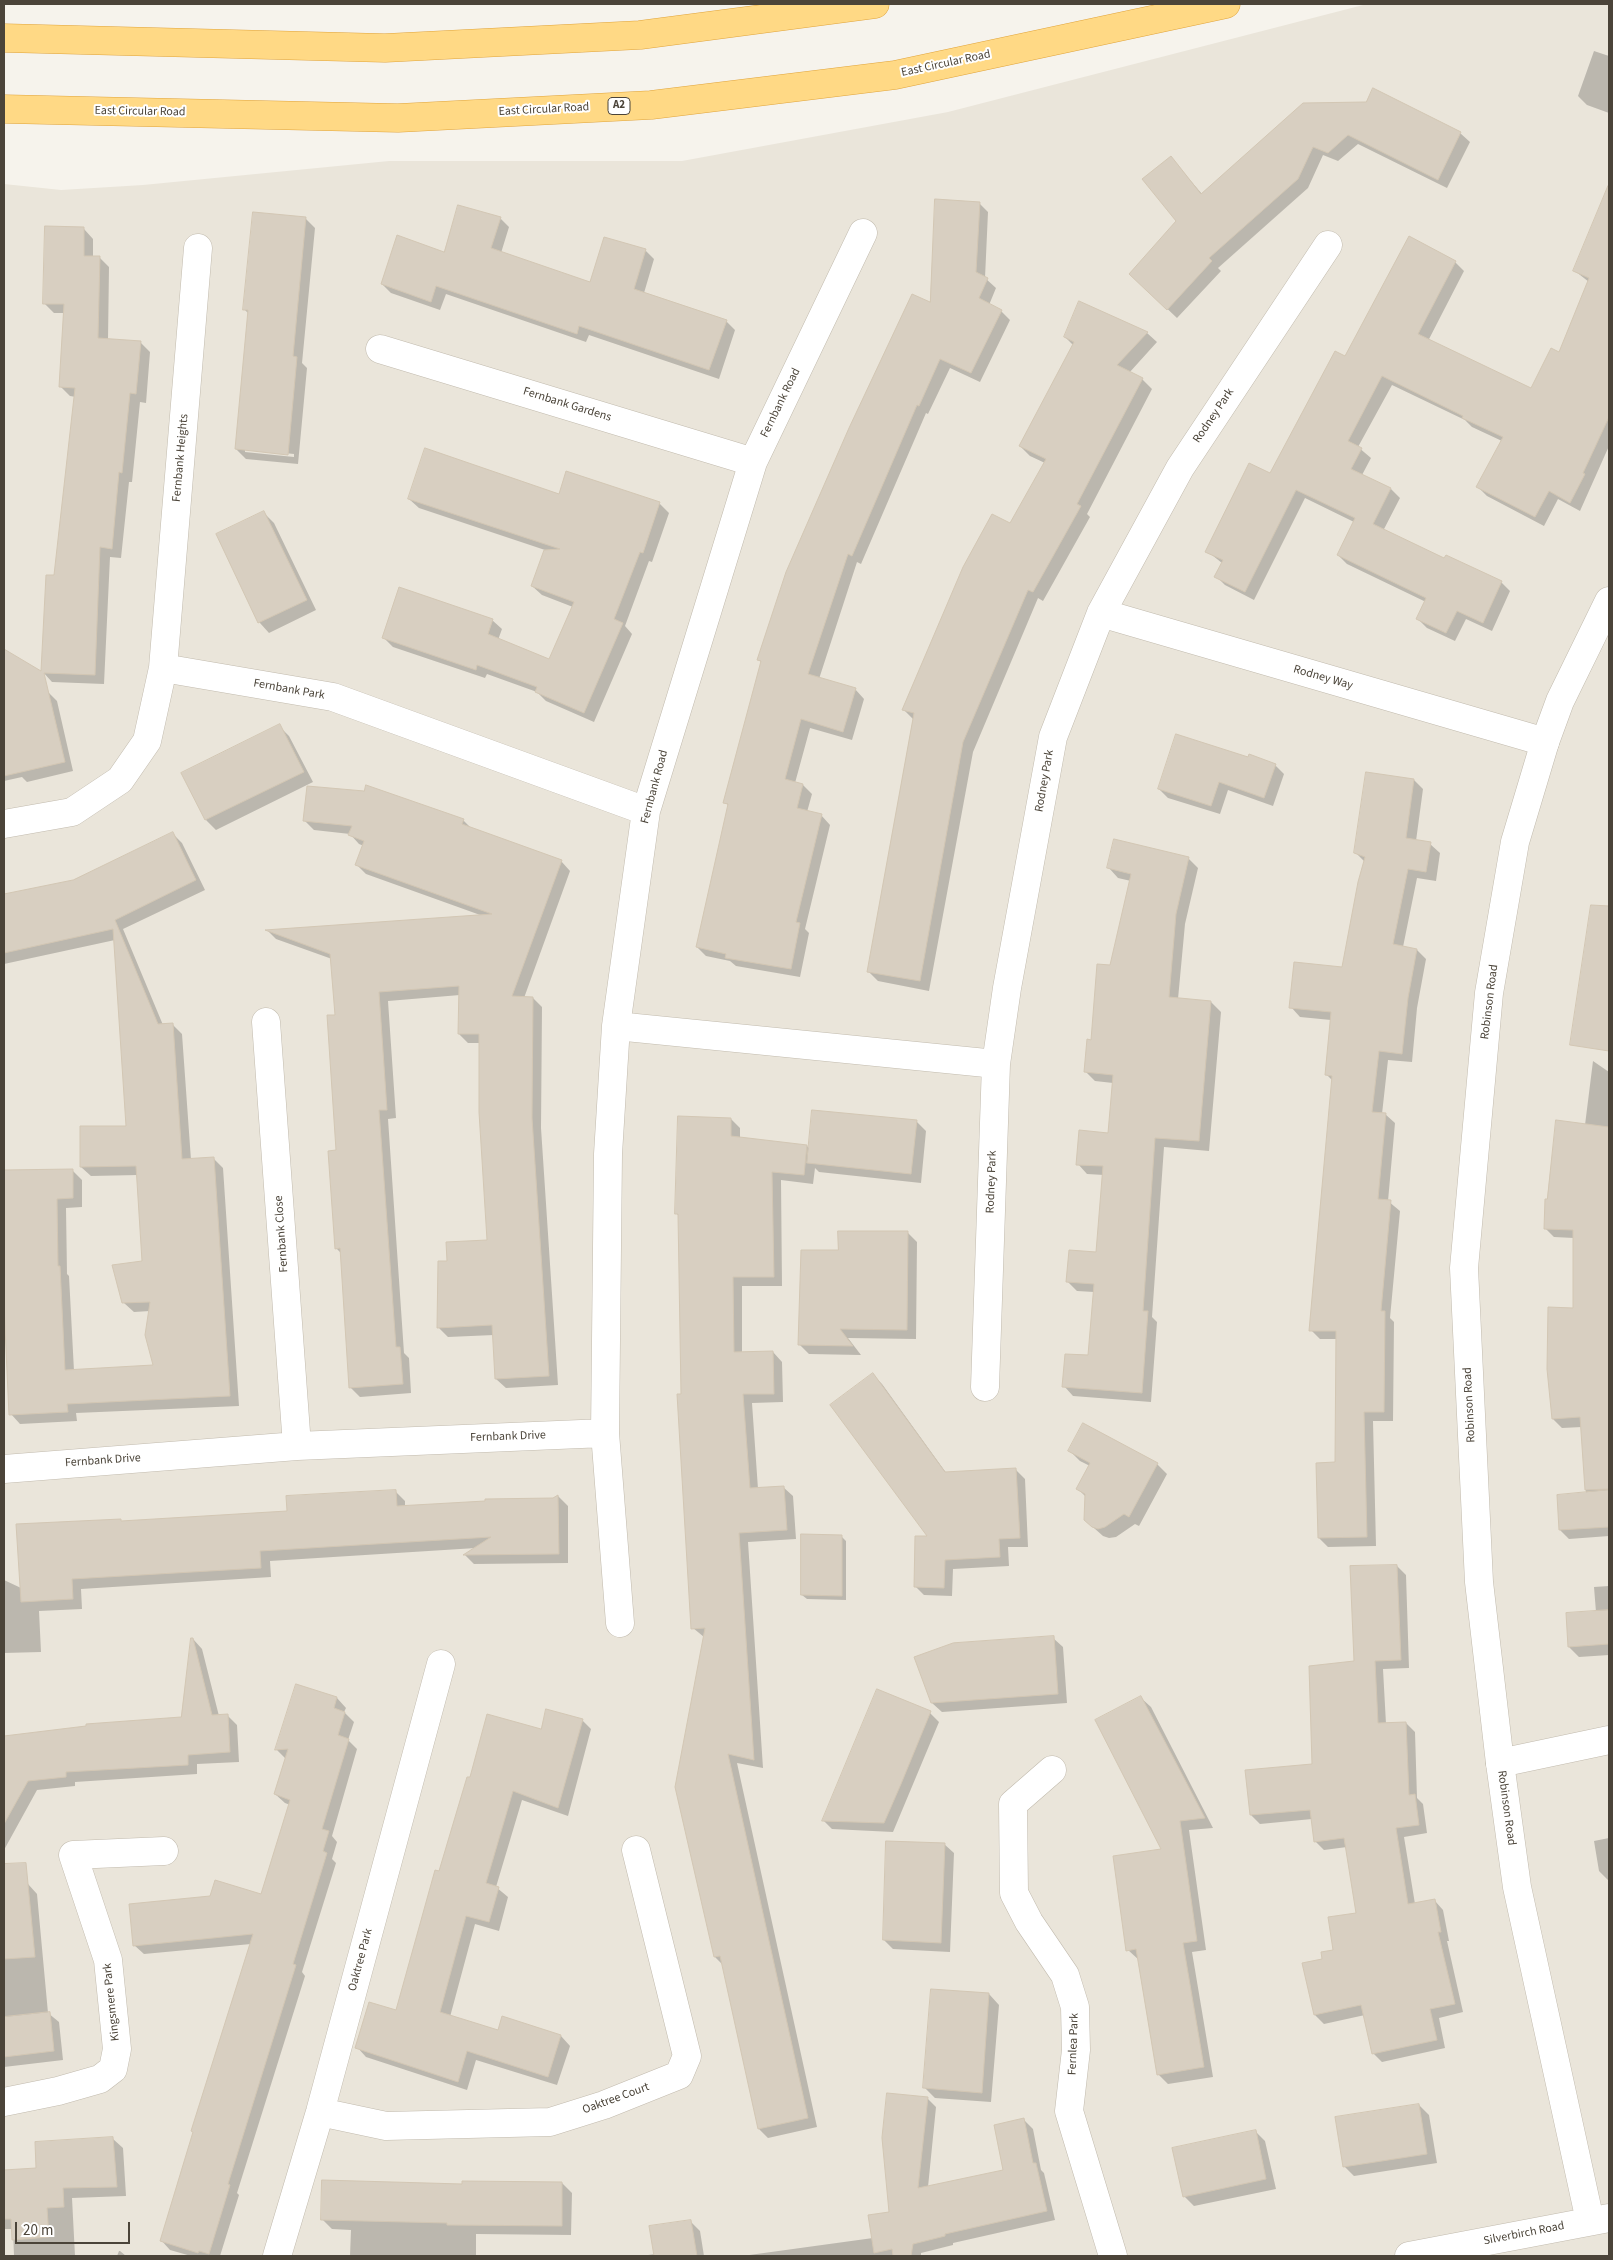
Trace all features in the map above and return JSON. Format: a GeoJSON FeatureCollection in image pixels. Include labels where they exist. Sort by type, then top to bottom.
{"type":"FeatureCollection","features":[{"type":"Feature","properties":{"kind":"highway"},"geometry":{"type":"LineString","coordinates":[[4,38],[385,48],[640,35],[875,4]]}},
{"type":"Feature","properties":{"kind":"highway","name":"East Circular Road"},"geometry":{"type":"LineString","coordinates":[[4,109],[398,118],[651,105],[895,75],[1226,4]]}},
{"type":"Feature","properties":{"kind":"street","name":"Fernbank Road"},"geometry":{"type":"LineString","coordinates":[[616,1026],[646,811],[753,462],[863,233]]}},
{"type":"Feature","properties":{"kind":"street","name":"Rodney Park"},"geometry":{"type":"LineString","coordinates":[[985,1387],[996,1064],[1007,988],[1053,737],[1101,614],[1180,468],[1328,245]]}},
{"type":"Feature","properties":{"kind":"street","name":"Fernbank Heights"},"geometry":{"type":"LineString","coordinates":[[163,668],[198,248]]}},
{"type":"Feature","properties":{"kind":"street","name":"Fernbank Gardens"},"geometry":{"type":"LineString","coordinates":[[380,349],[753,462]]}},
{"type":"Feature","properties":{"kind":"street","name":"Robinson Road"},"geometry":{"type":"LineString","coordinates":[[1600,2220],[1517,1887],[1500,1763],[1479,1582],[1464,1268],[1489,993],[1515,842],[1544,742],[1560,701],[1609,601]]}},
{"type":"Feature","properties":{"kind":"street","name":"Rodney Way"},"geometry":{"type":"LineString","coordinates":[[1101,614],[1544,742]]}},
{"type":"Feature","properties":{"kind":"street","name":"Fernbank Park"},"geometry":{"type":"LineString","coordinates":[[163,668],[332,697],[646,811]]}},
{"type":"Feature","properties":{"kind":"street"},"geometry":{"type":"LineString","coordinates":[[4,824],[72,812],[120,780],[147,741],[163,668]]}},
{"type":"Feature","properties":{"kind":"street","name":"Fernbank Close"},"geometry":{"type":"LineString","coordinates":[[266,1022],[297,1446]]}},
{"type":"Feature","properties":{"kind":"street"},"geometry":{"type":"LineString","coordinates":[[620,1623],[605,1433],[608,1154],[616,1026],[996,1064]]}},
{"type":"Feature","properties":{"kind":"street","name":"Fernbank Drive"},"geometry":{"type":"LineString","coordinates":[[4,1468],[297,1446],[605,1433]]}},
{"type":"Feature","properties":{"kind":"street","name":"Oaktree Park"},"geometry":{"type":"LineString","coordinates":[[277,2256],[320,2112],[441,1664]]}},
{"type":"Feature","properties":{"kind":"street"},"geometry":{"type":"LineString","coordinates":[[1500,1763],[1609,1740]]}},
{"type":"Feature","properties":{"kind":"street","name":"Fernlea Park"},"geometry":{"type":"LineString","coordinates":[[1052,1770],[1013,1804],[1014,1893],[1029,1922],[1065,1975],[1075,2007],[1076,2050],[1069,2111],[1113,2256]]}},
{"type":"Feature","properties":{"kind":"street","name":"Oaktree Court"},"geometry":{"type":"LineString","coordinates":[[320,2112],[386,2126],[550,2122],[604,2105],[679,2075],[687,2056],[636,1850]]}},
{"type":"Feature","properties":{"kind":"street","name":"Kingsmere Park"},"geometry":{"type":"LineString","coordinates":[[4,2102],[58,2092],[100,2079],[113,2069],[117,2049],[108,1960],[72,1855],[164,1851]]}},
{"type":"Feature","properties":{"kind":"street","name":"Silverbirch Road"},"geometry":{"type":"LineString","coordinates":[[1410,2256],[1600,2220]]}},
{"type":"Feature","properties":{"kind":"shaded area"},"geometry":{"type":"Polygon","coordinates":[[[1367,4],[1609,4],[1609,2256],[4,2256],[4,184],[61,190],[143,185],[389,161],[682,161],[948,112],[1367,4]]]}},
{"type":"Feature","properties":{"kind":"building"},"geometry":{"type":"Polygon","coordinates":[[[1373,88],[1461,132],[1438,180],[1348,135],[1328,153],[1313,147],[1298,179],[1209,258],[1212,261],[1167,310],[1129,274],[1176,221],[1142,179],[1171,156],[1201,194],[1303,103],[1366,102],[1373,88]]]}},
{"type":"Feature","properties":{"kind":"building"},"geometry":{"type":"Polygon","coordinates":[[[1608,186],[1609,417],[1583,473],[1585,474],[1570,503],[1549,491],[1535,517],[1476,487],[1503,437],[1382,376],[1348,441],[1362,448],[1351,469],[1391,488],[1373,524],[1444,558],[1446,555],[1502,581],[1483,623],[1457,611],[1446,633],[1416,619],[1426,598],[1337,555],[1355,518],[1296,490],[1245,592],[1214,577],[1223,560],[1205,552],[1249,463],[1270,473],[1335,351],[1345,356],[1409,236],[1456,261],[1418,334],[1531,388],[1551,348],[1559,352],[1589,278],[1573,271],[1608,186]]]}},
{"type":"Feature","properties":{"kind":"building"},"geometry":{"type":"Polygon","coordinates":[[[935,199],[980,202],[976,272],[988,278],[979,298],[1002,310],[971,373],[940,359],[919,406],[917,405],[852,556],[848,554],[808,674],[856,688],[843,732],[801,719],[785,779],[803,784],[797,808],[822,814],[796,922],[800,923],[791,969],[725,958],[726,954],[696,947],[728,804],[723,803],[761,661],[757,660],[786,572],[849,428],[912,294],[930,302],[935,199]]]}},
{"type":"Feature","properties":{"kind":"building"},"geometry":{"type":"Polygon","coordinates":[[[458,205],[501,217],[491,248],[590,282],[604,237],[646,249],[634,289],[727,320],[709,370],[579,326],[577,334],[436,286],[431,302],[381,284],[397,235],[444,252],[458,205]]]}},
{"type":"Feature","properties":{"kind":"building"},"geometry":{"type":"Polygon","coordinates":[[[253,212],[306,217],[293,356],[297,357],[288,455],[235,449],[248,310],[243,310],[253,212]]]}},
{"type":"Feature","properties":{"kind":"building"},"geometry":{"type":"Polygon","coordinates":[[[45,226],[84,227],[84,256],[100,256],[98,338],[141,341],[136,394],[130,393],[122,473],[119,472],[112,549],[100,547],[95,675],[44,673],[65,762],[4,776],[4,649],[41,671],[46,575],[54,575],[75,388],[59,387],[64,304],[43,304],[45,226]]]}},
{"type":"Feature","properties":{"kind":"building"},"geometry":{"type":"Polygon","coordinates":[[[1079,301],[1148,332],[1117,365],[1143,378],[1077,504],[1081,506],[1033,592],[1028,590],[963,742],[920,981],[867,972],[914,713],[902,710],[963,567],[992,514],[1010,523],[1046,459],[1019,446],[1074,342],[1064,337],[1079,301]]]}},
{"type":"Feature","properties":{"kind":"building"},"geometry":{"type":"Polygon","coordinates":[[[425,448],[559,494],[566,471],[660,502],[643,553],[640,552],[614,619],[623,623],[584,713],[535,692],[537,687],[477,665],[476,670],[382,638],[399,587],[493,619],[488,634],[549,659],[574,602],[531,586],[544,550],[560,549],[408,499],[425,448]]]}},
{"type":"Feature","properties":{"kind":"building"},"geometry":{"type":"Polygon","coordinates":[[[264,511],[307,600],[258,623],[216,534],[264,511]]]}},
{"type":"Feature","properties":{"kind":"building"},"geometry":{"type":"Polygon","coordinates":[[[280,724],[304,772],[205,820],[181,773],[280,724]]]}},
{"type":"Feature","properties":{"kind":"building"},"geometry":{"type":"Polygon","coordinates":[[[1176,734],[1248,757],[1249,754],[1276,764],[1264,798],[1219,782],[1211,806],[1158,789],[1176,734]]]}},
{"type":"Feature","properties":{"kind":"building"},"geometry":{"type":"Polygon","coordinates":[[[1366,772],[1414,779],[1406,838],[1431,842],[1426,872],[1408,869],[1393,944],[1417,949],[1408,998],[1402,1054],[1379,1051],[1372,1112],[1386,1113],[1378,1199],[1391,1200],[1381,1311],[1385,1311],[1384,1412],[1364,1412],[1367,1537],[1318,1538],[1316,1463],[1335,1462],[1336,1331],[1309,1331],[1332,1076],[1325,1075],[1331,1012],[1289,1008],[1294,962],[1342,967],[1358,882],[1365,857],[1354,853],[1366,772]]]}},
{"type":"Feature","properties":{"kind":"building"},"geometry":{"type":"Polygon","coordinates":[[[366,785],[464,819],[462,824],[562,860],[512,996],[533,997],[532,1118],[549,1376],[495,1379],[492,1325],[437,1328],[438,1261],[447,1261],[446,1242],[487,1240],[479,1112],[479,1034],[458,1034],[459,986],[379,992],[387,1110],[379,1110],[396,1347],[400,1347],[403,1384],[349,1388],[340,1248],[335,1249],[328,1151],[336,1150],[327,1015],[335,1015],[330,954],[265,930],[492,914],[355,865],[364,841],[348,835],[352,826],[303,821],[307,786],[364,791],[366,785]]]}},
{"type":"Feature","properties":{"kind":"building"},"geometry":{"type":"Polygon","coordinates":[[[173,832],[196,880],[115,920],[158,1024],[173,1023],[182,1159],[214,1157],[230,1396],[67,1404],[68,1412],[9,1415],[4,1306],[4,1170],[73,1169],[73,1198],[57,1199],[58,1266],[60,1266],[65,1370],[153,1365],[145,1335],[150,1302],[122,1303],[112,1265],[142,1261],[136,1166],[80,1167],[80,1126],[126,1126],[113,929],[4,953],[4,894],[73,880],[173,832]]]}},
{"type":"Feature","properties":{"kind":"building"},"geometry":{"type":"Polygon","coordinates":[[[1114,839],[1189,857],[1176,914],[1169,997],[1211,1001],[1199,1141],[1155,1138],[1143,1311],[1148,1311],[1142,1393],[1062,1387],[1065,1354],[1088,1355],[1094,1284],[1066,1282],[1069,1250],[1096,1252],[1103,1166],[1076,1165],[1079,1130],[1108,1133],[1113,1075],[1084,1072],[1087,1039],[1091,1040],[1097,964],[1110,965],[1131,874],[1107,868],[1114,839]]]}},
{"type":"Feature","properties":{"kind":"building"},"geometry":{"type":"Polygon","coordinates":[[[1591,905],[1609,906],[1609,1051],[1570,1045],[1591,905]]]}},
{"type":"Feature","properties":{"kind":"building"},"geometry":{"type":"Polygon","coordinates":[[[812,1110],[917,1120],[911,1174],[807,1163],[812,1110]]]}},
{"type":"Feature","properties":{"kind":"building"},"geometry":{"type":"Polygon","coordinates":[[[678,1116],[731,1118],[731,1136],[807,1145],[804,1175],[772,1172],[774,1277],[733,1277],[734,1352],[773,1351],[774,1394],[743,1394],[750,1488],[784,1486],[787,1530],[739,1533],[754,1760],[728,1754],[808,2118],[758,2129],[720,1956],[714,1957],[675,1787],[705,1628],[691,1629],[677,1394],[681,1394],[678,1214],[675,1214],[678,1116]]]}},
{"type":"Feature","properties":{"kind":"building"},"geometry":{"type":"Polygon","coordinates":[[[1556,1120],[1609,1127],[1609,1489],[1585,1490],[1580,1417],[1552,1419],[1547,1369],[1548,1307],[1573,1308],[1573,1230],[1544,1229],[1545,1199],[1547,1199],[1556,1120]]]}},
{"type":"Feature","properties":{"kind":"building"},"geometry":{"type":"Polygon","coordinates":[[[838,1231],[908,1231],[907,1330],[840,1329],[853,1346],[798,1345],[801,1250],[838,1250],[838,1231]]]}},
{"type":"Feature","properties":{"kind":"building"},"geometry":{"type":"Polygon","coordinates":[[[873,1373],[945,1472],[1016,1468],[1020,1538],[999,1539],[1000,1557],[945,1560],[944,1588],[914,1587],[915,1536],[927,1536],[830,1405],[873,1373]]]}},
{"type":"Feature","properties":{"kind":"building"},"geometry":{"type":"Polygon","coordinates":[[[1083,1423],[1158,1463],[1129,1517],[1124,1514],[1105,1527],[1098,1529],[1092,1527],[1084,1520],[1085,1494],[1076,1489],[1090,1463],[1068,1451],[1083,1423]]]}},
{"type":"Feature","properties":{"kind":"building"},"geometry":{"type":"Polygon","coordinates":[[[396,1490],[397,1506],[485,1501],[485,1499],[553,1498],[558,1495],[559,1554],[463,1555],[491,1537],[260,1551],[261,1568],[72,1579],[73,1599],[21,1602],[16,1524],[121,1519],[121,1521],[287,1511],[286,1496],[396,1490]]]}},
{"type":"Feature","properties":{"kind":"building"},"geometry":{"type":"Polygon","coordinates":[[[1609,1490],[1609,1527],[1559,1530],[1557,1495],[1609,1490]]]}},
{"type":"Feature","properties":{"kind":"building"},"geometry":{"type":"Polygon","coordinates":[[[801,1534],[842,1535],[842,1596],[801,1595],[801,1534]]]}},
{"type":"Feature","properties":{"kind":"building"},"geometry":{"type":"Polygon","coordinates":[[[1397,1565],[1401,1660],[1375,1661],[1378,1723],[1406,1722],[1409,1795],[1415,1794],[1419,1825],[1396,1828],[1408,1904],[1435,1899],[1441,1932],[1438,1932],[1455,2004],[1430,2009],[1437,2040],[1372,2054],[1361,2005],[1314,2015],[1302,1963],[1322,1959],[1321,1952],[1333,1950],[1328,1917],[1356,1913],[1344,1838],[1314,1842],[1310,1810],[1250,1815],[1245,1770],[1312,1764],[1309,1666],[1354,1661],[1350,1566],[1397,1565]]]}},
{"type":"Feature","properties":{"kind":"building"},"geometry":{"type":"Polygon","coordinates":[[[1609,1610],[1609,1644],[1568,1647],[1566,1613],[1609,1610]]]}},
{"type":"Feature","properties":{"kind":"building"},"geometry":{"type":"Polygon","coordinates":[[[1054,1636],[1058,1694],[931,1703],[914,1657],[953,1643],[1054,1636]]]}},
{"type":"Feature","properties":{"kind":"building"},"geometry":{"type":"Polygon","coordinates":[[[191,1638],[193,1638],[212,1715],[228,1714],[230,1752],[188,1755],[188,1765],[66,1772],[66,1777],[28,1781],[4,1824],[4,1736],[86,1726],[86,1724],[181,1717],[191,1638]]]}},
{"type":"Feature","properties":{"kind":"building"},"geometry":{"type":"Polygon","coordinates":[[[296,1684],[337,1697],[334,1708],[345,1712],[338,1735],[349,1739],[322,1829],[329,1831],[323,1851],[327,1853],[293,1964],[296,1965],[228,2184],[230,2185],[209,2254],[199,2251],[198,2253],[160,2241],[193,2132],[191,2131],[253,1934],[133,1946],[129,1904],[210,1896],[215,1880],[261,1894],[290,1800],[274,1794],[288,1749],[275,1750],[296,1684]]]}},
{"type":"Feature","properties":{"kind":"building"},"geometry":{"type":"Polygon","coordinates":[[[877,1689],[931,1711],[901,1784],[884,1823],[822,1821],[877,1689]]]}},
{"type":"Feature","properties":{"kind":"building"},"geometry":{"type":"Polygon","coordinates":[[[1141,1696],[1205,1818],[1180,1821],[1197,1941],[1183,1943],[1204,2067],[1157,2075],[1136,1949],[1126,1951],[1113,1856],[1161,1849],[1095,1720],[1141,1696]]]}},
{"type":"Feature","properties":{"kind":"building"},"geometry":{"type":"Polygon","coordinates":[[[546,1709],[583,1719],[558,1808],[513,1791],[486,1883],[499,1887],[489,1922],[466,1916],[440,2012],[498,2030],[502,2016],[561,2035],[548,2077],[467,2051],[458,2082],[355,2048],[369,2002],[396,2010],[435,1870],[439,1871],[467,1777],[470,1777],[487,1714],[541,1729],[546,1709]]]}},
{"type":"Feature","properties":{"kind":"building"},"geometry":{"type":"Polygon","coordinates":[[[886,1841],[945,1843],[941,1943],[883,1940],[886,1841]]]}},
{"type":"Feature","properties":{"kind":"building"},"geometry":{"type":"Polygon","coordinates":[[[26,1863],[35,1957],[4,1959],[4,1864],[26,1863]]]}},
{"type":"Feature","properties":{"kind":"building"},"geometry":{"type":"Polygon","coordinates":[[[931,1989],[989,1993],[982,2093],[923,2088],[931,1989]]]}},
{"type":"Feature","properties":{"kind":"building"},"geometry":{"type":"Polygon","coordinates":[[[50,2012],[54,2051],[4,2057],[4,2017],[50,2012]]]}},
{"type":"Feature","properties":{"kind":"building"},"geometry":{"type":"Polygon","coordinates":[[[887,2093],[928,2097],[918,2188],[1003,2170],[994,2125],[1024,2118],[1033,2163],[1036,2163],[1047,2211],[945,2234],[945,2236],[913,2244],[911,2256],[893,2256],[892,2249],[874,2253],[868,2215],[889,2212],[882,2138],[887,2093]]]}},
{"type":"Feature","properties":{"kind":"building"},"geometry":{"type":"Polygon","coordinates":[[[1419,2104],[1427,2154],[1343,2167],[1335,2117],[1419,2104]]]}},
{"type":"Feature","properties":{"kind":"building"},"geometry":{"type":"Polygon","coordinates":[[[1256,2130],[1266,2179],[1183,2197],[1172,2148],[1256,2130]]]}},
{"type":"Feature","properties":{"kind":"building"},"geometry":{"type":"Polygon","coordinates":[[[113,2137],[117,2187],[63,2188],[64,2207],[47,2208],[49,2237],[12,2240],[11,2219],[4,2219],[4,2170],[36,2168],[35,2142],[113,2137]]]}},
{"type":"Feature","properties":{"kind":"building"},"geometry":{"type":"Polygon","coordinates":[[[322,2180],[462,2184],[462,2181],[562,2182],[562,2226],[447,2225],[447,2223],[321,2220],[322,2180]]]}},
{"type":"Feature","properties":{"kind":"building"},"geometry":{"type":"Polygon","coordinates":[[[691,2220],[697,2256],[654,2256],[649,2226],[691,2220]]]}}]}
